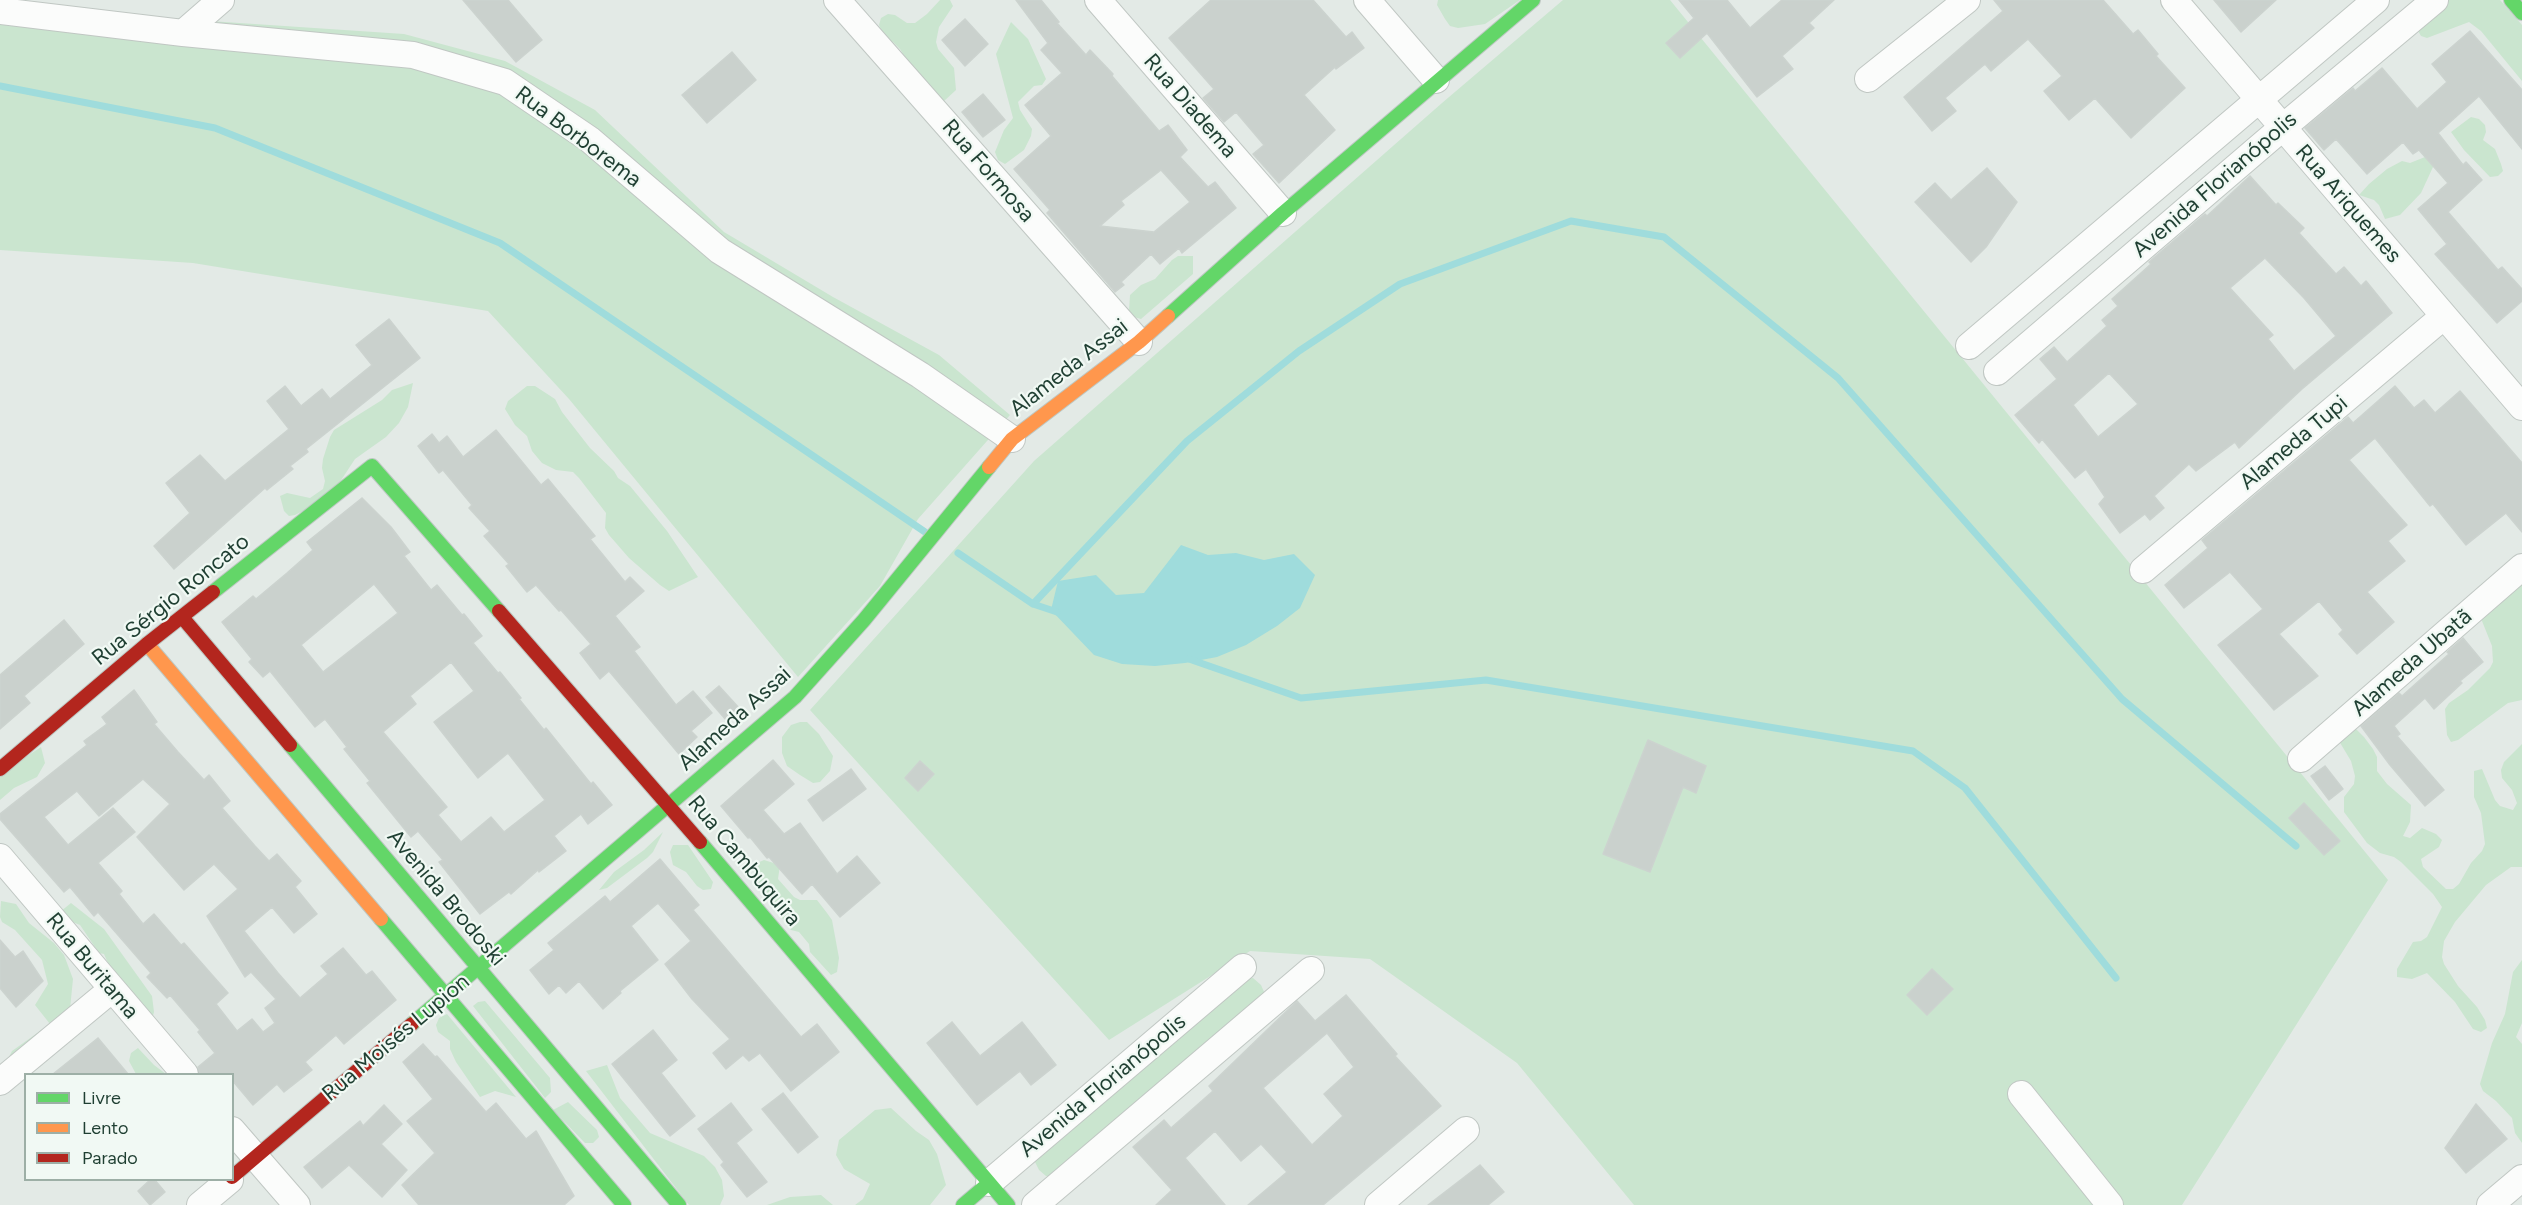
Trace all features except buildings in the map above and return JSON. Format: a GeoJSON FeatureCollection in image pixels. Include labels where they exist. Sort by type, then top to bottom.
{"type":"FeatureCollection","features":[{"type":"Feature","properties":{"kind":"street"},"geometry":{"type":"LineString","coordinates":[[93,0],[113,23]]}},
{"type":"Feature","properties":{"kind":"street"},"geometry":{"type":"LineString","coordinates":[[183,33],[221,0]]}},
{"type":"Feature","properties":{"kind":"street","name":"Rua Formosa"},"geometry":{"type":"LineString","coordinates":[[837,0],[1139,342]]}},
{"type":"Feature","properties":{"kind":"street","name":"Rua Diadema"},"geometry":{"type":"LineString","coordinates":[[1098,0],[1283,213]]}},
{"type":"Feature","properties":{"kind":"street"},"geometry":{"type":"LineString","coordinates":[[1367,0],[1436,80]]}},
{"type":"Feature","properties":{"kind":"street","name":"Alameda Assai"},"geometry":{"type":"LineString","coordinates":[[669,806],[795,697],[864,620],[1012,439],[1139,342],[1436,80],[1533,0]]}},
{"type":"Feature","properties":{"kind":"street"},"geometry":{"type":"LineString","coordinates":[[1868,79],[1967,0]]}},
{"type":"Feature","properties":{"kind":"street","name":"Rua Ariquemes"},"geometry":{"type":"LineString","coordinates":[[2174,0],[2522,407]]}},
{"type":"Feature","properties":{"kind":"street","name":"Avenida Florianópolis"},"geometry":{"type":"LineString","coordinates":[[1970,346],[2376,0]]}},
{"type":"Feature","properties":{"kind":"street","name":"Avenida Florianópolis"},"geometry":{"type":"LineString","coordinates":[[1997,372],[2435,0]]}},
{"type":"Feature","properties":{"kind":"street"},"geometry":{"type":"LineString","coordinates":[[2511,0],[2522,13]]}},
{"type":"Feature","properties":{"kind":"street","name":"Rua Borborema"},"geometry":{"type":"LineString","coordinates":[[0,11],[183,33],[413,55],[505,82],[589,140],[720,251],[920,375],[1012,439]]}},
{"type":"Feature","properties":{"kind":"street","name":"Alameda Tupi"},"geometry":{"type":"LineString","coordinates":[[2143,570],[2444,316]]}},
{"type":"Feature","properties":{"kind":"street","name":"Rua Cambuquira"},"geometry":{"type":"LineString","coordinates":[[372,466],[669,806],[1008,1205]]}},
{"type":"Feature","properties":{"kind":"street","name":"Rua Sérgio Roncato"},"geometry":{"type":"LineString","coordinates":[[0,769],[147,644],[372,466]]}},
{"type":"Feature","properties":{"kind":"street","name":"Alameda Ubatã"},"geometry":{"type":"LineString","coordinates":[[2301,759],[2522,567]]}},
{"type":"Feature","properties":{"kind":"street","name":"Avenida Brodoski"},"geometry":{"type":"LineString","coordinates":[[182,617],[680,1205]]}},
{"type":"Feature","properties":{"kind":"street"},"geometry":{"type":"LineString","coordinates":[[147,644],[624,1205]]}},
{"type":"Feature","properties":{"kind":"street","name":"Rua Moisés Lupion"},"geometry":{"type":"LineString","coordinates":[[234,1175],[669,806]]}},
{"type":"Feature","properties":{"kind":"street","name":"Rua Buritama"},"geometry":{"type":"LineString","coordinates":[[0,857],[111,990],[184,1073]]}},
{"type":"Feature","properties":{"kind":"street","name":"Avenida Florianópolis"},"geometry":{"type":"LineString","coordinates":[[963,1205],[1243,967]]}},
{"type":"Feature","properties":{"kind":"street","name":"Avenida Florianópolis"},"geometry":{"type":"LineString","coordinates":[[1035,1205],[1311,970]]}},
{"type":"Feature","properties":{"kind":"street"},"geometry":{"type":"LineString","coordinates":[[0,1082],[111,990]]}},
{"type":"Feature","properties":{"kind":"street"},"geometry":{"type":"LineString","coordinates":[[2021,1094],[2110,1205]]}},
{"type":"Feature","properties":{"kind":"street"},"geometry":{"type":"LineString","coordinates":[[1378,1205],[1466,1130]]}},
{"type":"Feature","properties":{"kind":"street"},"geometry":{"type":"LineString","coordinates":[[234,1132],[297,1205]]}},
{"type":"Feature","properties":{"kind":"street"},"geometry":{"type":"LineString","coordinates":[[2490,1205],[2522,1178]]}},
{"type":"Feature","properties":{"kind":"street","name":"Rua Moisés Lupion"},"geometry":{"type":"LineString","coordinates":[[200,1205],[228,1181]]}},
{"type":"Feature","properties":{"kind":"green space"},"geometry":{"type":"Polygon","coordinates":[[[940,0],[950,0],[953,6],[939,27],[936,42],[938,49],[954,68],[956,90],[943,102],[913,70],[900,49],[893,42],[885,39],[879,25],[881,18],[888,14],[895,15],[907,23],[915,23],[940,0]]]}},
{"type":"Feature","properties":{"kind":"green space"},"geometry":{"type":"Polygon","coordinates":[[[1438,0],[1520,0],[1485,24],[1458,28],[1450,26],[1445,19],[1437,5],[1438,0]]]}},
{"type":"Feature","properties":{"kind":"green space"},"geometry":{"type":"Polygon","coordinates":[[[1563,0],[1670,0],[2388,880],[2182,1205],[1634,1205],[1517,1063],[1370,959],[1250,951],[1109,1040],[810,710],[1034,461],[1442,103],[1563,0]]]}},
{"type":"Feature","properties":{"kind":"green space"},"geometry":{"type":"Polygon","coordinates":[[[2442,0],[2500,0],[2522,25],[2522,81],[2481,31],[2469,22],[2427,38],[2421,36],[2417,29],[2442,0]]]}},
{"type":"Feature","properties":{"kind":"green space"},"geometry":{"type":"Polygon","coordinates":[[[0,2],[90,13],[404,34],[505,61],[595,110],[724,232],[833,297],[939,355],[1010,415],[918,519],[880,586],[798,677],[569,399],[488,311],[193,263],[0,250],[0,2]]]}},
{"type":"Feature","properties":{"kind":"green space"},"geometry":{"type":"Polygon","coordinates":[[[1011,22],[1028,39],[1046,79],[1042,85],[1034,86],[1018,102],[1020,110],[1032,129],[1031,136],[1024,150],[1005,164],[998,160],[995,152],[1004,130],[1013,118],[996,54],[1011,22]]]}},
{"type":"Feature","properties":{"kind":"green space"},"geometry":{"type":"Polygon","coordinates":[[[2471,117],[2479,119],[2485,125],[2486,132],[2483,140],[2495,149],[2503,171],[2498,176],[2490,177],[2464,150],[2451,132],[2471,117]]]}},
{"type":"Feature","properties":{"kind":"green space"},"geometry":{"type":"Polygon","coordinates":[[[2425,157],[2433,158],[2433,167],[2421,193],[2400,215],[2385,219],[2379,205],[2374,200],[2359,195],[2387,169],[2402,161],[2410,163],[2425,157]]]}},
{"type":"Feature","properties":{"kind":"green space"},"geometry":{"type":"Polygon","coordinates":[[[1178,256],[1193,256],[1193,274],[1141,319],[1134,317],[1129,311],[1130,295],[1141,285],[1155,279],[1178,256]]]}},
{"type":"Feature","properties":{"kind":"green space"},"geometry":{"type":"Polygon","coordinates":[[[413,383],[408,407],[399,423],[386,437],[355,459],[334,491],[323,501],[289,516],[284,511],[280,496],[287,493],[310,498],[323,489],[325,481],[322,468],[323,459],[334,430],[382,400],[392,390],[413,383]]]}},
{"type":"Feature","properties":{"kind":"green space"},"geometry":{"type":"Polygon","coordinates":[[[527,386],[535,386],[555,399],[562,412],[590,448],[614,471],[618,478],[630,486],[667,531],[698,577],[669,591],[660,585],[629,558],[609,535],[605,528],[606,513],[579,478],[573,472],[556,470],[542,463],[532,451],[527,436],[515,425],[505,409],[508,401],[527,386]]]}},
{"type":"Feature","properties":{"kind":"green space"},"geometry":{"type":"Polygon","coordinates":[[[2522,574],[2522,700],[2508,703],[2458,740],[2451,742],[2447,735],[2445,709],[2449,703],[2468,690],[2493,662],[2492,646],[2482,621],[2483,612],[2522,574]]]}},
{"type":"Feature","properties":{"kind":"green space"},"geometry":{"type":"Polygon","coordinates":[[[807,722],[819,734],[833,756],[830,771],[820,782],[813,783],[787,766],[782,753],[782,737],[791,725],[807,722]]]}},
{"type":"Feature","properties":{"kind":"green space"},"geometry":{"type":"Polygon","coordinates":[[[2352,725],[2373,749],[2377,757],[2377,771],[2387,784],[2411,805],[2410,822],[2403,836],[2410,838],[2422,828],[2436,834],[2442,840],[2439,847],[2421,859],[2423,867],[2446,889],[2453,889],[2459,884],[2485,844],[2481,813],[2474,797],[2474,771],[2482,769],[2495,800],[2500,806],[2513,810],[2517,803],[2512,790],[2502,778],[2501,770],[2504,762],[2522,744],[2522,867],[2511,867],[2486,885],[2455,922],[2444,941],[2442,957],[2444,964],[2485,1020],[2487,1028],[2481,1032],[2473,1029],[2455,1002],[2427,973],[2412,979],[2397,977],[2397,969],[2413,942],[2427,937],[2442,907],[2433,894],[2401,862],[2394,857],[2380,853],[2367,843],[2344,812],[2344,797],[2354,784],[2355,776],[2351,761],[2339,741],[2352,725]]]}},
{"type":"Feature","properties":{"kind":"green space"},"geometry":{"type":"Polygon","coordinates":[[[41,747],[45,763],[37,777],[14,788],[0,800],[0,774],[41,747]]]}},
{"type":"Feature","properties":{"kind":"green space"},"geometry":{"type":"Polygon","coordinates":[[[663,832],[653,852],[647,858],[607,888],[599,890],[614,872],[644,850],[663,832]]]}},
{"type":"Feature","properties":{"kind":"green space"},"geometry":{"type":"Polygon","coordinates":[[[673,845],[688,845],[713,882],[711,889],[703,890],[686,872],[673,865],[670,852],[673,845]]]}},
{"type":"Feature","properties":{"kind":"green space"},"geometry":{"type":"Polygon","coordinates":[[[764,860],[780,865],[778,879],[794,897],[800,900],[817,900],[832,920],[839,958],[837,972],[831,975],[810,952],[809,944],[799,932],[791,930],[752,877],[757,863],[764,860]]]}},
{"type":"Feature","properties":{"kind":"green space"},"geometry":{"type":"Polygon","coordinates":[[[1,901],[16,904],[29,923],[54,943],[64,955],[73,979],[70,1009],[8,1059],[12,1051],[50,1024],[35,1005],[48,984],[42,960],[15,930],[2,922],[1,901]]]}},
{"type":"Feature","properties":{"kind":"green space"},"geometry":{"type":"Polygon","coordinates":[[[71,903],[104,929],[152,996],[154,1012],[152,1019],[110,968],[104,954],[99,953],[80,925],[65,919],[60,912],[71,903]]]}},
{"type":"Feature","properties":{"kind":"green space"},"geometry":{"type":"Polygon","coordinates":[[[2522,960],[2522,1023],[2516,1037],[2522,1044],[2522,1143],[2515,1133],[2512,1118],[2483,1091],[2480,1084],[2492,1043],[2505,1014],[2513,972],[2522,960]]]}},
{"type":"Feature","properties":{"kind":"green space"},"geometry":{"type":"Polygon","coordinates":[[[1253,978],[1261,985],[1265,994],[1055,1176],[1046,1176],[1039,1170],[1035,1162],[1037,1154],[1243,979],[1253,978]]]}},
{"type":"Feature","properties":{"kind":"green space"},"geometry":{"type":"Polygon","coordinates":[[[485,1001],[550,1078],[551,1092],[545,1098],[473,1006],[485,1001]]]}},
{"type":"Feature","properties":{"kind":"green space"},"geometry":{"type":"Polygon","coordinates":[[[447,1014],[516,1097],[495,1091],[480,1097],[456,1062],[450,1049],[450,1041],[438,1032],[436,1025],[439,1018],[447,1014]]]}},
{"type":"Feature","properties":{"kind":"green space"},"geometry":{"type":"Polygon","coordinates":[[[138,1048],[165,1073],[135,1073],[129,1061],[131,1053],[138,1048]]]}},
{"type":"Feature","properties":{"kind":"green space"},"geometry":{"type":"Polygon","coordinates":[[[607,1065],[620,1098],[650,1133],[704,1156],[715,1167],[722,1180],[724,1196],[720,1205],[689,1205],[586,1071],[607,1065]]]}},
{"type":"Feature","properties":{"kind":"green space"},"geometry":{"type":"Polygon","coordinates":[[[568,1102],[597,1130],[599,1137],[593,1143],[585,1143],[553,1110],[568,1102]]]}},
{"type":"Feature","properties":{"kind":"green space"},"geometry":{"type":"Polygon","coordinates":[[[891,1108],[929,1140],[937,1154],[946,1185],[930,1205],[855,1205],[863,1199],[870,1184],[844,1169],[836,1155],[839,1140],[875,1110],[891,1108]]]}},
{"type":"Feature","properties":{"kind":"green space"},"geometry":{"type":"Polygon","coordinates":[[[821,1195],[833,1205],[767,1205],[790,1197],[821,1195]]]}},
{"type":"Feature","properties":{"kind":"water"},"geometry":{"type":"Polygon","coordinates":[[[1181,545],[1208,555],[1236,553],[1264,560],[1294,554],[1315,575],[1300,608],[1277,626],[1246,645],[1217,657],[1185,663],[1155,666],[1122,664],[1094,655],[1051,610],[1058,581],[1096,575],[1116,595],[1144,593],[1181,545]]]}},
{"type":"Feature","properties":{"kind":"waterway"},"geometry":{"type":"LineString","coordinates":[[0,86],[215,128],[500,243],[925,532]]}},
{"type":"Feature","properties":{"kind":"waterway"},"geometry":{"type":"LineString","coordinates":[[1033,604],[1187,441],[1299,351],[1400,284],[1571,221],[1664,237],[1838,378],[2122,699],[2296,846]]}},
{"type":"Feature","properties":{"kind":"waterway"},"geometry":{"type":"LineString","coordinates":[[958,553],[1033,604],[1057,612]]}},
{"type":"Feature","properties":{"kind":"waterway"},"geometry":{"type":"LineString","coordinates":[[1189,659],[1301,698],[1486,680],[1913,751],[1965,788],[2116,978]]}},
{"type":"Feature","properties":{"kind":"traffic: fast"},"geometry":{"type":"LineString","coordinates":[[1168,316],[1283,213],[1533,0]]}},
{"type":"Feature","properties":{"kind":"traffic: fast"},"geometry":{"type":"LineString","coordinates":[[2511,0],[2522,13]]}},
{"type":"Feature","properties":{"kind":"traffic: fast"},"geometry":{"type":"LineString","coordinates":[[213,592],[372,466],[499,611]]}},
{"type":"Feature","properties":{"kind":"traffic: fast"},"geometry":{"type":"LineString","coordinates":[[412,1024],[795,697],[864,620],[989,467]]}},
{"type":"Feature","properties":{"kind":"traffic: fast"},"geometry":{"type":"LineString","coordinates":[[290,745],[679,1205]]}},
{"type":"Feature","properties":{"kind":"traffic: fast"},"geometry":{"type":"LineString","coordinates":[[700,842],[1008,1205]]}},
{"type":"Feature","properties":{"kind":"traffic: fast"},"geometry":{"type":"LineString","coordinates":[[381,919],[624,1205]]}},
{"type":"Feature","properties":{"kind":"traffic: fast"},"geometry":{"type":"LineString","coordinates":[[963,1205],[989,1183]]}},
{"type":"Feature","properties":{"kind":"traffic: slow"},"geometry":{"type":"LineString","coordinates":[[989,467],[1012,439],[1139,342],[1168,316]]}},
{"type":"Feature","properties":{"kind":"traffic: slow"},"geometry":{"type":"LineString","coordinates":[[147,644],[381,919]]}},
{"type":"Feature","properties":{"kind":"traffic: jam"},"geometry":{"type":"LineString","coordinates":[[0,769],[147,644],[213,592]]}},
{"type":"Feature","properties":{"kind":"traffic: jam"},"geometry":{"type":"LineString","coordinates":[[499,611],[700,842]]}},
{"type":"Feature","properties":{"kind":"traffic: jam"},"geometry":{"type":"LineString","coordinates":[[182,617],[290,745]]}},
{"type":"Feature","properties":{"kind":"traffic: jam"},"geometry":{"type":"LineString","coordinates":[[234,1175],[412,1024]]}}]}
